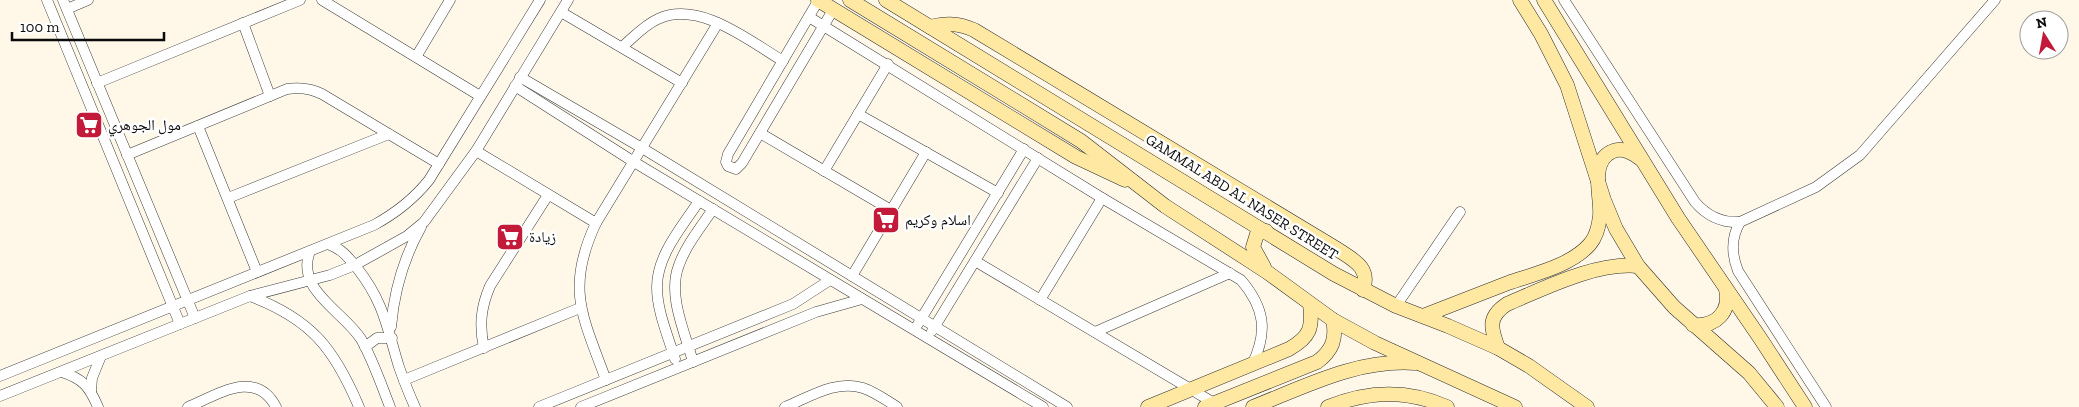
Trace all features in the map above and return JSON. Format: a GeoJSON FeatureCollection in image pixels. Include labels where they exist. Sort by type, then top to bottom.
{"type":"FeatureCollection","features":[{"type":"Feature","properties":{"kind":"main road"},"geometry":{"type":"LineString","coordinates":[[818,0],[1076,158],[1139,186]]}},
{"type":"Feature","properties":{"kind":"main road"},"geometry":{"type":"LineString","coordinates":[[850,0],[1088,146],[1192,224],[1267,272],[1333,320],[1375,343],[1515,407]]}},
{"type":"Feature","properties":{"kind":"main road","name":"GAMMAL ABD AL NASER STREET"},"geometry":{"type":"LineString","coordinates":[[886,0],[905,6],[930,27],[1363,290],[1396,306],[1498,348],[1529,366],[1588,407]]}},
{"type":"Feature","properties":{"kind":"main road"},"geometry":{"type":"LineString","coordinates":[[1520,0],[1541,34],[1566,86],[1577,113],[1598,183],[1616,229],[1638,266],[1655,287],[1693,325],[1749,373],[1777,407]]}},
{"type":"Feature","properties":{"kind":"main road"},"geometry":{"type":"LineString","coordinates":[[1544,0],[1645,161],[1678,218],[1805,407]]}},
{"type":"Feature","properties":{"kind":"main road"},"geometry":{"type":"LineString","coordinates":[[930,27],[947,23],[961,24],[974,30],[1337,249],[1359,264],[1364,271],[1367,280],[1363,290]]}},
{"type":"Feature","properties":{"kind":"main road"},"geometry":{"type":"LineString","coordinates":[[1423,316],[1553,266],[1581,253],[1591,243],[1597,229],[1600,214],[1598,183],[1600,165],[1608,153],[1615,150],[1628,151],[1645,161]]}},
{"type":"Feature","properties":{"kind":"main road"},"geometry":{"type":"LineString","coordinates":[[1266,231],[1257,234],[1253,247],[1254,252],[1267,272]]}},
{"type":"Feature","properties":{"kind":"main road"},"geometry":{"type":"LineString","coordinates":[[1498,348],[1492,333],[1492,324],[1494,316],[1507,304],[1595,270],[1623,265],[1638,266]]}},
{"type":"Feature","properties":{"kind":"main road"},"geometry":{"type":"LineString","coordinates":[[1693,325],[1710,324],[1717,320],[1727,305],[1726,289]]}},
{"type":"Feature","properties":{"kind":"main road"},"geometry":{"type":"LineString","coordinates":[[1148,407],[1300,343],[1308,334],[1312,321],[1310,304]]}},
{"type":"Feature","properties":{"kind":"main road"},"geometry":{"type":"LineString","coordinates":[[1210,405],[1317,362],[1331,349],[1335,330],[1333,320]]}},
{"type":"Feature","properties":{"kind":"main road"},"geometry":{"type":"LineString","coordinates":[[1253,407],[1339,372],[1362,366],[1384,362],[1424,364]]}},
{"type":"Feature","properties":{"kind":"main road"},"geometry":{"type":"LineString","coordinates":[[1328,407],[1365,395],[1387,393],[1410,395],[1432,400],[1447,407]]}},
{"type":"Feature","properties":{"kind":"street"},"geometry":{"type":"LineString","coordinates":[[47,0],[180,324]]}},
{"type":"Feature","properties":{"kind":"street"},"geometry":{"type":"LineString","coordinates":[[88,0],[65,5],[195,318]]}},
{"type":"Feature","properties":{"kind":"street"},"geometry":{"type":"LineString","coordinates":[[97,83],[300,0]]}},
{"type":"Feature","properties":{"kind":"street"},"geometry":{"type":"LineString","coordinates":[[322,0],[480,96]]}},
{"type":"Feature","properties":{"kind":"street"},"geometry":{"type":"LineString","coordinates":[[416,57],[450,0]]}},
{"type":"Feature","properties":{"kind":"street"},"geometry":{"type":"LineString","coordinates":[[0,376],[328,244],[390,217],[418,194],[439,164],[540,0]]}},
{"type":"Feature","properties":{"kind":"street"},"geometry":{"type":"LineString","coordinates":[[391,334],[396,292],[401,273],[407,255],[424,222],[476,151],[568,0]]}},
{"type":"Feature","properties":{"kind":"street"},"geometry":{"type":"LineString","coordinates":[[818,0],[726,158],[728,166],[732,168],[740,167],[833,10]]}},
{"type":"Feature","properties":{"kind":"street"},"geometry":{"type":"LineString","coordinates":[[1564,0],[1695,202],[1715,218],[1732,222],[1740,222],[1816,187],[1860,155],[1995,0]]}},
{"type":"Feature","properties":{"kind":"street"},"geometry":{"type":"LineString","coordinates":[[561,12],[682,83]]}},
{"type":"Feature","properties":{"kind":"street"},"geometry":{"type":"LineString","coordinates":[[622,48],[657,19],[674,13],[692,13],[710,18],[783,61]]}},
{"type":"Feature","properties":{"kind":"street"},"geometry":{"type":"LineString","coordinates":[[809,17],[888,64],[1102,198],[1241,280],[1251,292],[1258,305],[1262,320],[1262,336],[1259,350],[1252,364]]}},
{"type":"Feature","properties":{"kind":"street"},"geometry":{"type":"LineString","coordinates":[[243,23],[270,96]]}},
{"type":"Feature","properties":{"kind":"street"},"geometry":{"type":"LineString","coordinates":[[606,380],[580,308],[578,286],[586,243],[596,223],[718,23]]}},
{"type":"Feature","properties":{"kind":"street"},"geometry":{"type":"LineString","coordinates":[[824,171],[888,64]]}},
{"type":"Feature","properties":{"kind":"street"},"geometry":{"type":"LineString","coordinates":[[518,82],[642,148],[1067,407]]}},
{"type":"Feature","properties":{"kind":"street"},"geometry":{"type":"LineString","coordinates":[[518,82],[634,162],[1042,407]]}},
{"type":"Feature","properties":{"kind":"street"},"geometry":{"type":"LineString","coordinates":[[127,155],[287,89],[299,87],[311,89],[322,94],[439,164]]}},
{"type":"Feature","properties":{"kind":"street"},"geometry":{"type":"LineString","coordinates":[[858,114],[998,193]]}},
{"type":"Feature","properties":{"kind":"street"},"geometry":{"type":"LineString","coordinates":[[198,126],[257,272]]}},
{"type":"Feature","properties":{"kind":"street"},"geometry":{"type":"LineString","coordinates":[[760,133],[891,210]]}},
{"type":"Feature","properties":{"kind":"street"},"geometry":{"type":"LineString","coordinates":[[228,198],[389,134]]}},
{"type":"Feature","properties":{"kind":"street"},"geometry":{"type":"LineString","coordinates":[[914,330],[1024,150]]}},
{"type":"Feature","properties":{"kind":"street"},"geometry":{"type":"LineString","coordinates":[[476,151],[596,223]]}},
{"type":"Feature","properties":{"kind":"street"},"geometry":{"type":"LineString","coordinates":[[852,276],[926,152]]}},
{"type":"Feature","properties":{"kind":"street"},"geometry":{"type":"LineString","coordinates":[[928,339],[1038,158]]}},
{"type":"Feature","properties":{"kind":"street"},"geometry":{"type":"LineString","coordinates":[[484,348],[480,329],[484,300],[490,286],[548,195]]}},
{"type":"Feature","properties":{"kind":"street"},"geometry":{"type":"LineString","coordinates":[[1040,300],[1102,198]]}},
{"type":"Feature","properties":{"kind":"street"},"geometry":{"type":"LineString","coordinates":[[678,368],[659,303],[658,273],[663,258],[699,201]]}},
{"type":"Feature","properties":{"kind":"street"},"geometry":{"type":"LineString","coordinates":[[693,362],[675,298],[675,275],[684,253],[713,209]]}},
{"type":"Feature","properties":{"kind":"street"},"geometry":{"type":"LineString","coordinates":[[1396,306],[1460,212]]}},
{"type":"Feature","properties":{"kind":"street"},"geometry":{"type":"LineString","coordinates":[[0,396],[250,296],[355,266],[389,248],[424,222]]}},
{"type":"Feature","properties":{"kind":"street"},"geometry":{"type":"LineString","coordinates":[[1740,222],[1733,238],[1732,246],[1738,271],[1826,407]]}},
{"type":"Feature","properties":{"kind":"street"},"geometry":{"type":"LineString","coordinates":[[328,244],[344,252],[380,303],[414,407]]}},
{"type":"Feature","properties":{"kind":"street"},"geometry":{"type":"LineString","coordinates":[[310,251],[306,266],[310,280],[326,303],[354,329],[365,347],[390,407]]}},
{"type":"Feature","properties":{"kind":"street"},"geometry":{"type":"LineString","coordinates":[[975,262],[1191,389],[1210,405]]}},
{"type":"Feature","properties":{"kind":"street"},"geometry":{"type":"LineString","coordinates":[[1095,332],[1230,273]]}},
{"type":"Feature","properties":{"kind":"street"},"geometry":{"type":"LineString","coordinates":[[539,407],[793,304],[830,280]]}},
{"type":"Feature","properties":{"kind":"street"},"geometry":{"type":"LineString","coordinates":[[250,296],[281,309],[295,317],[315,333],[331,352],[344,373],[359,407]]}},
{"type":"Feature","properties":{"kind":"street"},"geometry":{"type":"LineString","coordinates":[[581,407],[816,312],[862,299]]}},
{"type":"Feature","properties":{"kind":"street"},"geometry":{"type":"LineString","coordinates":[[404,380],[580,308]]}},
{"type":"Feature","properties":{"kind":"street"},"geometry":{"type":"LineString","coordinates":[[365,347],[377,338],[391,334]]}},
{"type":"Feature","properties":{"kind":"street"},"geometry":{"type":"LineString","coordinates":[[91,390],[93,372],[101,356]]}},
{"type":"Feature","properties":{"kind":"street"},"geometry":{"type":"LineString","coordinates":[[62,372],[73,375],[83,382],[91,390],[98,407]]}},
{"type":"Feature","properties":{"kind":"street"},"geometry":{"type":"LineString","coordinates":[[784,407],[818,392],[850,385],[873,392],[897,407]]}},
{"type":"Feature","properties":{"kind":"street"},"geometry":{"type":"LineString","coordinates":[[189,407],[235,388],[247,386],[259,388],[268,395],[276,407]]}},
{"type":"Feature","properties":{"kind":"place","name":"مول الجوهري"},"geometry":{"type":"Point","coordinates":[89,125]}},
{"type":"Feature","properties":{"kind":"place","name":"اسلام وكريم"},"geometry":{"type":"Point","coordinates":[886,220]}},
{"type":"Feature","properties":{"kind":"place","name":"زيادة"},"geometry":{"type":"Point","coordinates":[510,237]}}]}
